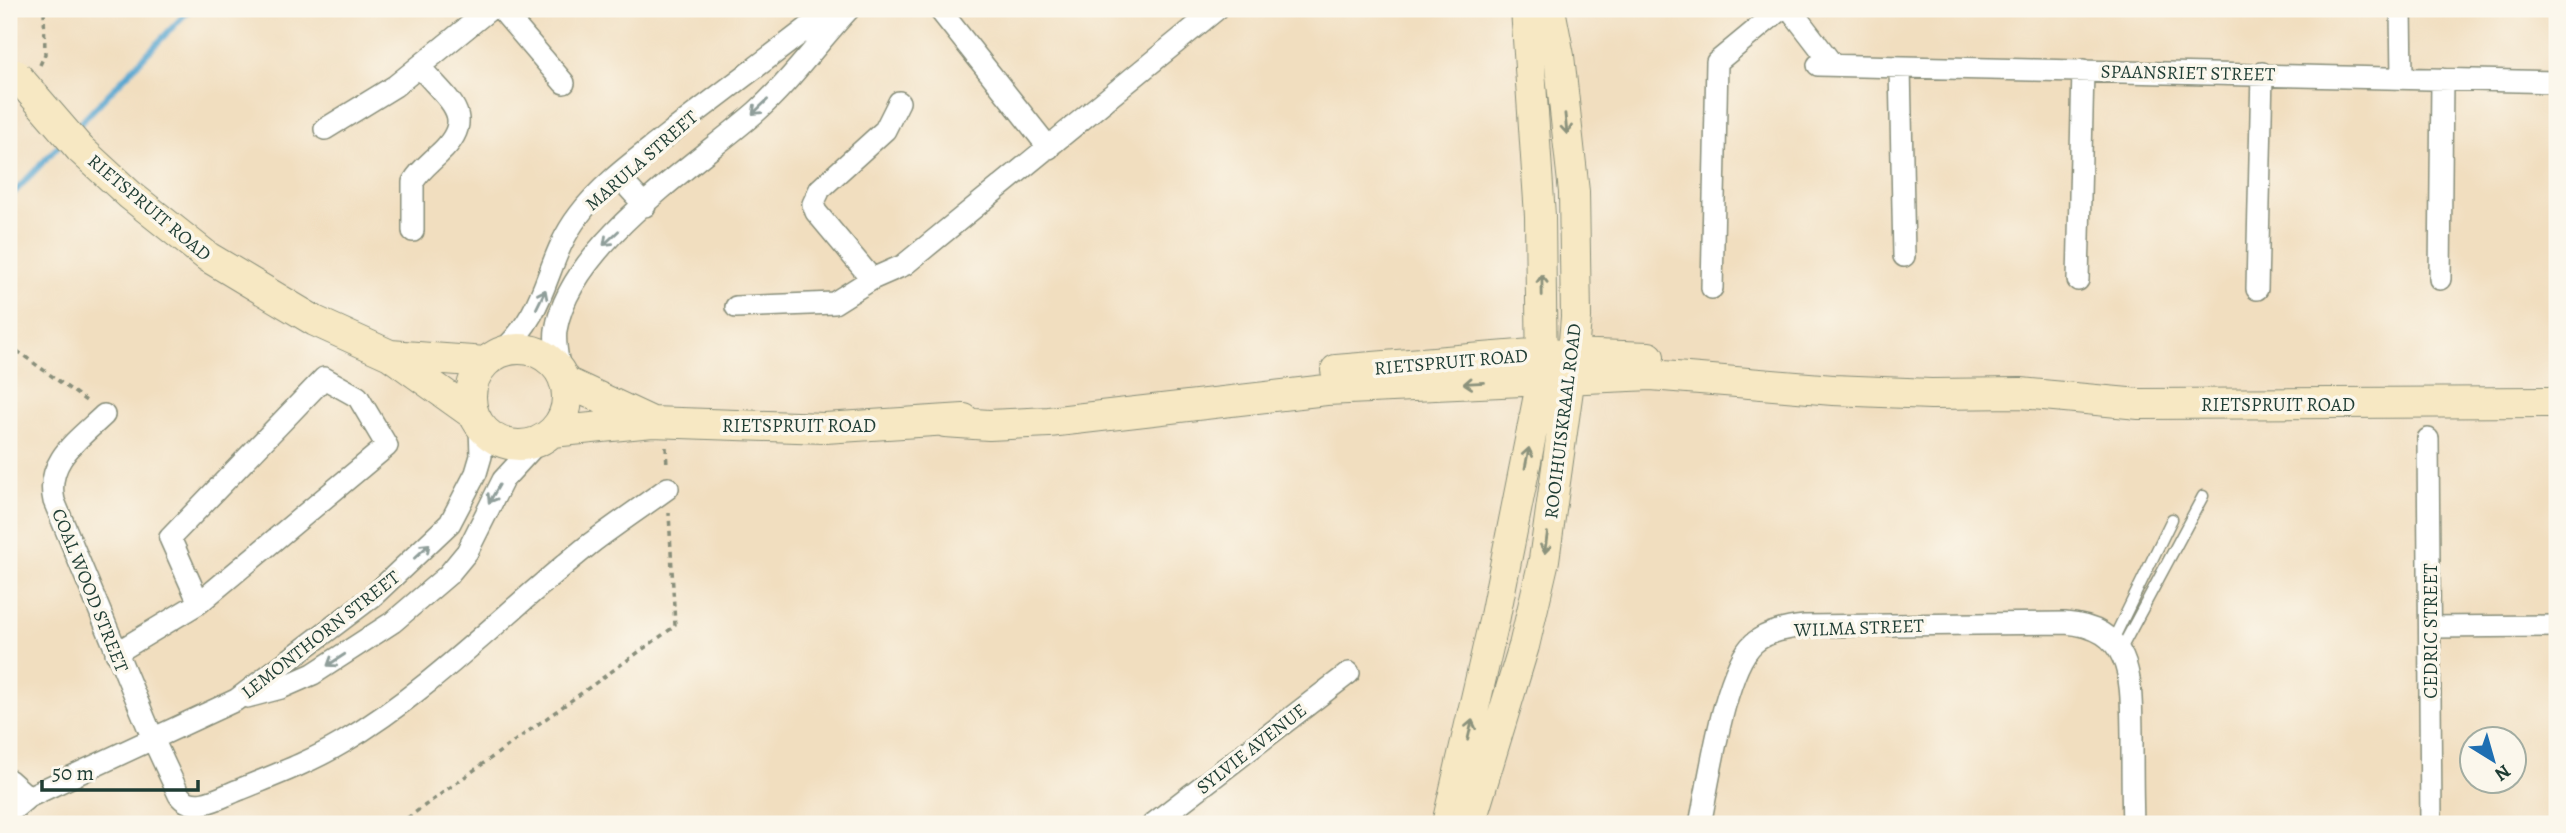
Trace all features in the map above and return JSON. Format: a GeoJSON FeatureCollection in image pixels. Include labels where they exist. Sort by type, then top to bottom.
{"type":"FeatureCollection","features":[{"type":"Feature","properties":{"kind":"street"},"geometry":{"type":"LineString","coordinates":[[325,129],[420,67],[490,9]]}},
{"type":"Feature","properties":{"kind":"street"},"geometry":{"type":"LineString","coordinates":[[501,9],[564,83]]}},
{"type":"Feature","properties":{"kind":"street","name":"MARULA STREET"},"geometry":{"type":"LineString","coordinates":[[493,357],[514,340],[534,312],[568,231],[579,214],[618,176],[832,9]]}},
{"type":"Feature","properties":{"kind":"street","name":"MARULA STREET"},"geometry":{"type":"LineString","coordinates":[[562,377],[556,331],[570,290],[600,247],[758,111],[849,9]]}},
{"type":"Feature","properties":{"kind":"street"},"geometry":{"type":"LineString","coordinates":[[939,9],[1049,148]]}},
{"type":"Feature","properties":{"kind":"street"},"geometry":{"type":"LineString","coordinates":[[736,307],[822,306],[841,299],[872,279],[904,265],[1217,9]]}},
{"type":"Feature","properties":{"kind":"street","name":"ROOIHUISKRAAL ROAD"},"geometry":{"type":"LineString","coordinates":[[1470,824],[1524,646],[1544,560],[1557,366],[1540,216],[1526,9]]}},
{"type":"Feature","properties":{"kind":"street","name":"ROOIHUISKRAAL ROAD"},"geometry":{"type":"LineString","coordinates":[[1447,824],[1557,366],[1576,317],[1574,192],[1559,57],[1550,9]]}},
{"type":"Feature","properties":{"kind":"street"},"geometry":{"type":"LineString","coordinates":[[1712,288],[1714,73],[1717,62],[1724,54],[1781,9]]}},
{"type":"Feature","properties":{"kind":"street","name":"SPAANSRIET STREET"},"geometry":{"type":"LineString","coordinates":[[1790,9],[1825,65],[2263,73],[2557,82]]}},
{"type":"Feature","properties":{"kind":"street"},"geometry":{"type":"LineString","coordinates":[[2401,9],[2402,77]]}},
{"type":"Feature","properties":{"kind":"street"},"geometry":{"type":"LineString","coordinates":[[413,231],[413,182],[455,138],[460,125],[456,111],[420,67]]}},
{"type":"Feature","properties":{"kind":"street"},"geometry":{"type":"LineString","coordinates":[[1900,67],[1904,256]]}},
{"type":"Feature","properties":{"kind":"street","name":"RIETSPRUIT ROAD"},"geometry":{"type":"LineString","coordinates":[[21,69],[80,149],[130,195],[208,257],[314,321],[390,355],[477,421]]}},
{"type":"Feature","properties":{"kind":"street"},"geometry":{"type":"LineString","coordinates":[[2078,280],[2083,70]]}},
{"type":"Feature","properties":{"kind":"street"},"geometry":{"type":"LineString","coordinates":[[2257,289],[2263,73]]}},
{"type":"Feature","properties":{"kind":"street"},"geometry":{"type":"LineString","coordinates":[[2440,279],[2442,79]]}},
{"type":"Feature","properties":{"kind":"street"},"geometry":{"type":"LineString","coordinates":[[872,279],[816,212],[813,204],[820,189],[877,140],[899,102]]}},
{"type":"Feature","properties":{"kind":"street"},"geometry":{"type":"LineString","coordinates":[[618,176],[645,206]]}},
{"type":"Feature","properties":{"kind":"street"},"geometry":{"type":"LineString","coordinates":[[519,349],[538,353],[562,377],[566,410],[545,437],[517,446],[506,444],[496,440],[477,421],[471,387],[493,357],[519,349]]}},
{"type":"Feature","properties":{"kind":"street","name":"RIETSPRUIT ROAD"},"geometry":{"type":"LineString","coordinates":[[390,355],[493,357]]}},
{"type":"Feature","properties":{"kind":"street","name":"RIETSPRUIT ROAD"},"geometry":{"type":"LineString","coordinates":[[545,437],[658,423],[825,428],[946,422],[1085,400],[1327,371],[1557,366],[1833,390],[1941,394],[1999,391],[2174,405],[2557,402]]}},
{"type":"Feature","properties":{"kind":"street","name":"RIETSPRUIT ROAD"},"geometry":{"type":"LineString","coordinates":[[562,377],[658,423]]}},
{"type":"Feature","properties":{"kind":"street"},"geometry":{"type":"LineString","coordinates":[[116,653],[199,603],[387,446],[358,397],[324,378],[170,538],[199,603]]}},
{"type":"Feature","properties":{"kind":"street","name":"COAL WOOD STREET"},"geometry":{"type":"LineString","coordinates":[[104,415],[62,457],[51,482],[54,501],[153,740],[179,795],[188,805],[209,802],[305,762],[343,742],[454,659],[589,546],[668,488]]}},
{"type":"Feature","properties":{"kind":"street","name":"LEMONTHORN STREET"},"geometry":{"type":"LineString","coordinates":[[236,700],[372,597],[443,532],[464,500],[481,456],[477,421]]}},
{"type":"Feature","properties":{"kind":"street","name":"LEMONTHORN STREET"},"geometry":{"type":"LineString","coordinates":[[9,813],[28,797],[236,700],[281,688],[313,674],[393,622],[458,564],[503,480],[545,437]]}},
{"type":"Feature","properties":{"kind":"street","name":"CEDRIC STREET"},"geometry":{"type":"LineString","coordinates":[[2428,439],[2431,824]]}},
{"type":"Feature","properties":{"kind":"street"},"geometry":{"type":"LineString","coordinates":[[397,574],[419,600]]}},
{"type":"Feature","properties":{"kind":"street","name":"WILMA STREET"},"geometry":{"type":"LineString","coordinates":[[1700,824],[1732,681],[1739,664],[1754,643],[1776,631],[1805,626],[2065,622],[2088,625],[2116,646]]}},
{"type":"Feature","properties":{"kind":"street"},"geometry":{"type":"LineString","coordinates":[[2430,627],[2557,626]]}},
{"type":"Feature","properties":{"kind":"street"},"geometry":{"type":"LineString","coordinates":[[2116,646],[2131,678],[2133,824]]}},
{"type":"Feature","properties":{"kind":"street","name":"SYLVIE AVENUE"},"geometry":{"type":"LineString","coordinates":[[1153,824],[1349,673]]}},
{"type":"Feature","properties":{"kind":"street"},"geometry":{"type":"LineString","coordinates":[[9,780],[28,797]]}},
{"type":"Feature","properties":{"kind":"lane"},"geometry":{"type":"LineString","coordinates":[[2116,646],[2203,496]]}},
{"type":"Feature","properties":{"kind":"lane"},"geometry":{"type":"LineString","coordinates":[[2116,646],[2172,519]]}},
{"type":"Feature","properties":{"kind":"path"},"geometry":{"type":"LineString","coordinates":[[21,69],[45,54],[44,9]]}},
{"type":"Feature","properties":{"kind":"path"},"geometry":{"type":"LineString","coordinates":[[9,345],[104,415]]}},
{"type":"Feature","properties":{"kind":"path"},"geometry":{"type":"LineString","coordinates":[[399,824],[675,626],[668,488],[658,423]]}},
{"type":"Feature","properties":{"kind":"waterway"},"geometry":{"type":"LineString","coordinates":[[73,131],[190,9]]}},
{"type":"Feature","properties":{"kind":"waterway"},"geometry":{"type":"LineString","coordinates":[[9,198],[63,141]]}}]}
